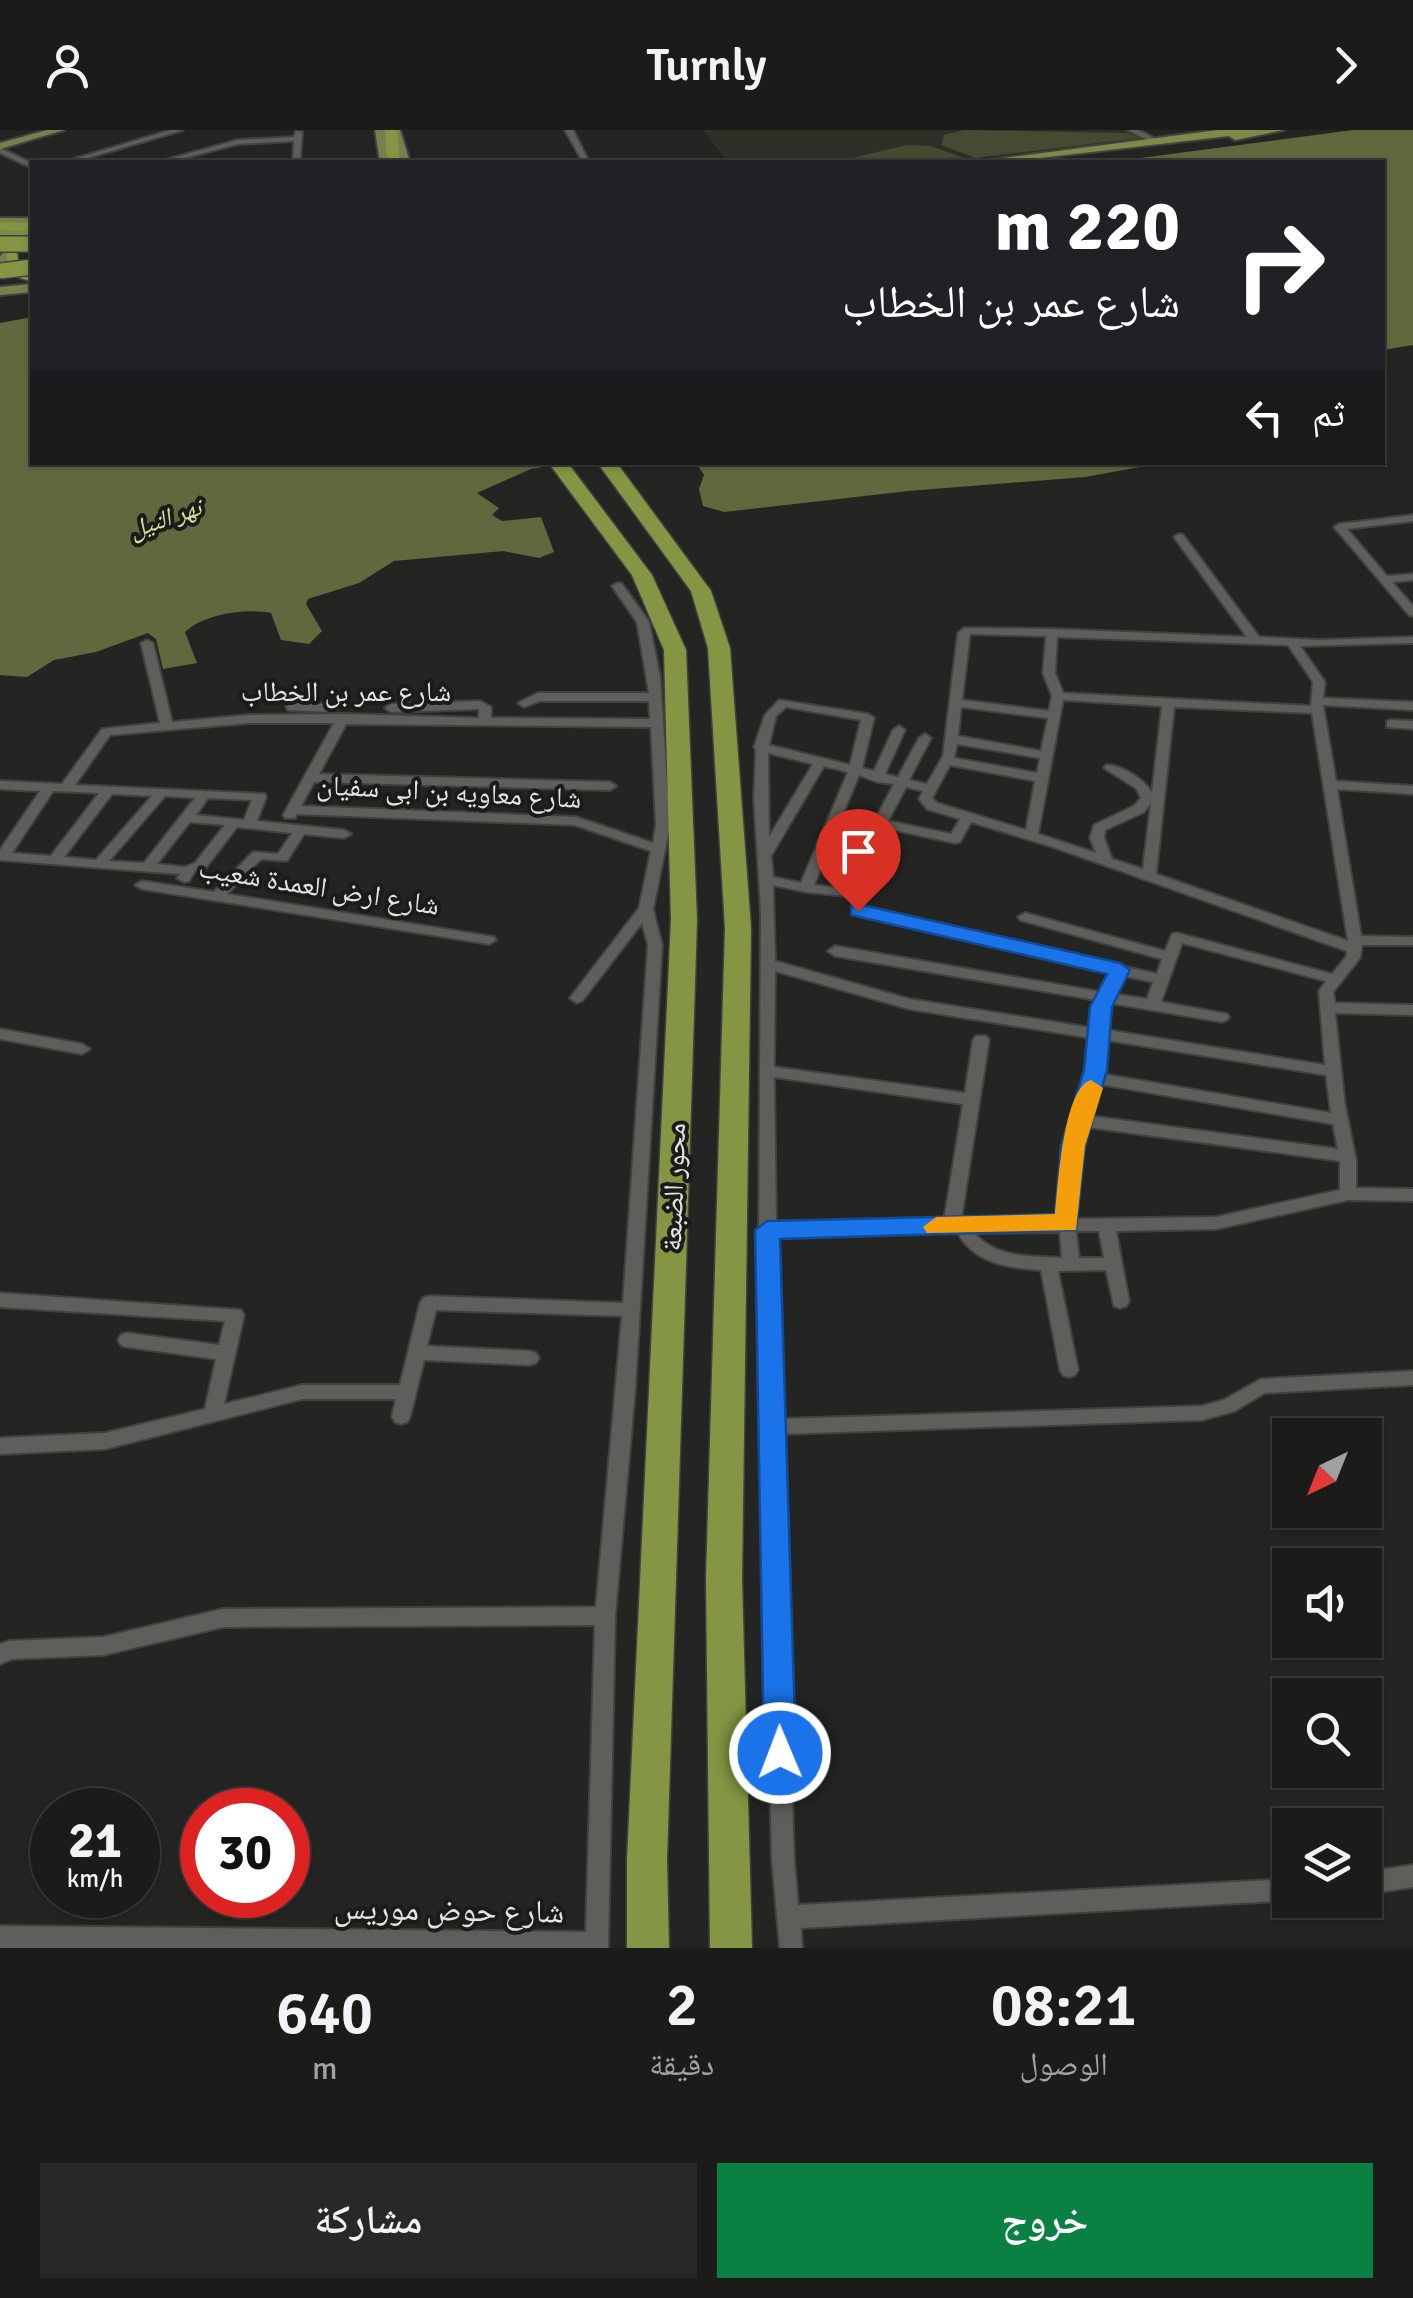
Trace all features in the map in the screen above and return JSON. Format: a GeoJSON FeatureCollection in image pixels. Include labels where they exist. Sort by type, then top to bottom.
{"type":"FeatureCollection","features":[{"type":"Feature","properties":{"kind":"highway"},"geometry":{"type":"LineString","coordinates":[[388,130],[390,160]]}},
{"type":"Feature","properties":{"kind":"highway"},"geometry":{"type":"LineString","coordinates":[[997,160],[1248,130]]}},
{"type":"Feature","properties":{"kind":"highway"},"geometry":{"type":"LineString","coordinates":[[1046,160],[1278,130]]}},
{"type":"Feature","properties":{"kind":"highway"},"geometry":{"type":"LineString","coordinates":[[0,229],[30,232]]}},
{"type":"Feature","properties":{"kind":"highway"},"geometry":{"type":"LineString","coordinates":[[0,290],[23,279],[10,268],[3,253],[30,233]]}},
{"type":"Feature","properties":{"kind":"highway","name":"محور الضبعة"},"geometry":{"type":"LineString","coordinates":[[559,465],[664,609],[675,650],[684,920],[647,1860],[648,1948]]}},
{"type":"Feature","properties":{"kind":"highway","name":"محور الضبعة"},"geometry":{"type":"LineString","coordinates":[[608,465],[701,591],[719,648],[738,928],[724,1579],[731,1948]]}},
{"type":"Feature","properties":{"kind":"main road"},"geometry":{"type":"LineString","coordinates":[[0,146],[42,130]]}},
{"type":"Feature","properties":{"kind":"main road"},"geometry":{"type":"LineString","coordinates":[[0,146],[59,130]]}},
{"type":"Feature","properties":{"kind":"main road"},"geometry":{"type":"LineString","coordinates":[[388,130],[404,160]]}},
{"type":"Feature","properties":{"kind":"street"},"geometry":{"type":"LineString","coordinates":[[75,160],[179,130]]}},
{"type":"Feature","properties":{"kind":"street"},"geometry":{"type":"LineString","coordinates":[[568,130],[585,160]]}},
{"type":"Feature","properties":{"kind":"street"},"geometry":{"type":"LineString","coordinates":[[1132,130],[1158,142]]}},
{"type":"Feature","properties":{"kind":"street"},"geometry":{"type":"LineString","coordinates":[[169,160],[238,142],[298,134],[297,160]]}},
{"type":"Feature","properties":{"kind":"street"},"geometry":{"type":"LineString","coordinates":[[142,141],[155,146]]}},
{"type":"Feature","properties":{"kind":"street"},"geometry":{"type":"LineString","coordinates":[[0,146],[30,165]]}},
{"type":"Feature","properties":{"kind":"street"},"geometry":{"type":"LineString","coordinates":[[169,151],[193,160]]}},
{"type":"Feature","properties":{"kind":"street"},"geometry":{"type":"LineString","coordinates":[[1413,518],[1338,527],[1413,613]]}},
{"type":"Feature","properties":{"kind":"street"},"geometry":{"type":"LineString","coordinates":[[1179,537],[1256,640]]}},
{"type":"Feature","properties":{"kind":"street"},"geometry":{"type":"LineString","coordinates":[[1384,579],[1413,577]]}},
{"type":"Feature","properties":{"kind":"street"},"geometry":{"type":"LineString","coordinates":[[597,1946],[605,1616],[655,945],[646,909],[664,825],[656,697],[643,622],[618,586]]}},
{"type":"Feature","properties":{"kind":"street"},"geometry":{"type":"LineString","coordinates":[[1413,640],[1292,642],[965,632],[947,761],[925,799],[928,804],[967,818],[1106,860],[1355,945],[1413,941]]}},
{"type":"Feature","properties":{"kind":"street"},"geometry":{"type":"LineString","coordinates":[[1031,836],[1058,696],[1049,674],[1052,632]]}},
{"type":"Feature","properties":{"kind":"street"},"geometry":{"type":"LineString","coordinates":[[1292,642],[1316,673],[1317,705],[1355,945],[1326,992],[1347,1156],[1348,1194]]}},
{"type":"Feature","properties":{"kind":"street"},"geometry":{"type":"LineString","coordinates":[[146,643],[166,723]]}},
{"type":"Feature","properties":{"kind":"street"},"geometry":{"type":"LineString","coordinates":[[1058,696],[1168,703],[1413,706]]}},
{"type":"Feature","properties":{"kind":"street"},"geometry":{"type":"LineString","coordinates":[[524,703],[538,697],[656,697]]}},
{"type":"Feature","properties":{"kind":"street"},"geometry":{"type":"LineString","coordinates":[[956,703],[1055,715]]}},
{"type":"Feature","properties":{"kind":"street"},"geometry":{"type":"LineString","coordinates":[[1149,876],[1168,703]]}},
{"type":"Feature","properties":{"kind":"street"},"geometry":{"type":"LineString","coordinates":[[791,1948],[782,1860],[767,1230],[769,880],[760,748],[766,717],[780,704],[862,715],[870,722],[854,773],[806,888]]}},
{"type":"Feature","properties":{"kind":"street"},"geometry":{"type":"LineString","coordinates":[[292,707],[480,705],[485,707],[485,718]]}},
{"type":"Feature","properties":{"kind":"street"},"geometry":{"type":"LineString","coordinates":[[285,828],[342,718]]}},
{"type":"Feature","properties":{"kind":"street","name":"شارع عمر بن الخطاب"},"geometry":{"type":"LineString","coordinates":[[66,788],[106,732],[166,723],[342,718],[657,722]]}},
{"type":"Feature","properties":{"kind":"street"},"geometry":{"type":"LineString","coordinates":[[1391,724],[1413,725]]}},
{"type":"Feature","properties":{"kind":"street"},"geometry":{"type":"LineString","coordinates":[[877,778],[899,730]]}},
{"type":"Feature","properties":{"kind":"street"},"geometry":{"type":"LineString","coordinates":[[769,880],[851,895],[880,823],[925,738]]}},
{"type":"Feature","properties":{"kind":"street"},"geometry":{"type":"LineString","coordinates":[[951,740],[1045,755]]}},
{"type":"Feature","properties":{"kind":"street"},"geometry":{"type":"LineString","coordinates":[[760,748],[818,765],[931,789]]}},
{"type":"Feature","properties":{"kind":"street"},"geometry":{"type":"LineString","coordinates":[[947,761],[1041,778]]}},
{"type":"Feature","properties":{"kind":"street"},"geometry":{"type":"LineString","coordinates":[[766,854],[818,765]]}},
{"type":"Feature","properties":{"kind":"street"},"geometry":{"type":"LineString","coordinates":[[1106,860],[1098,838],[1099,828],[1139,809],[1148,798],[1140,786],[1110,768]]}},
{"type":"Feature","properties":{"kind":"street"},"geometry":{"type":"LineString","coordinates":[[309,778],[610,786]]}},
{"type":"Feature","properties":{"kind":"street"},"geometry":{"type":"LineString","coordinates":[[0,785],[259,796],[242,823],[199,867],[188,872],[1,856]]}},
{"type":"Feature","properties":{"kind":"street"},"geometry":{"type":"LineString","coordinates":[[1330,785],[1413,790]]}},
{"type":"Feature","properties":{"kind":"street"},"geometry":{"type":"LineString","coordinates":[[1,856],[49,787]]}},
{"type":"Feature","properties":{"kind":"street"},"geometry":{"type":"LineString","coordinates":[[55,860],[108,791]]}},
{"type":"Feature","properties":{"kind":"street"},"geometry":{"type":"LineString","coordinates":[[100,863],[161,792]]}},
{"type":"Feature","properties":{"kind":"street"},"geometry":{"type":"LineString","coordinates":[[148,868],[191,818],[205,794]]}},
{"type":"Feature","properties":{"kind":"street","name":"شارع معاويه بن ابى سفيان"},"geometry":{"type":"LineString","coordinates":[[292,810],[576,821],[658,850]]}},
{"type":"Feature","properties":{"kind":"street"},"geometry":{"type":"LineString","coordinates":[[838,814],[957,839],[967,818]]}},
{"type":"Feature","properties":{"kind":"street"},"geometry":{"type":"LineString","coordinates":[[191,818],[344,834]]}},
{"type":"Feature","properties":{"kind":"street"},"geometry":{"type":"LineString","coordinates":[[218,896],[258,855],[281,858],[301,830]]}},
{"type":"Feature","properties":{"kind":"street"},"geometry":{"type":"LineString","coordinates":[[176,890],[188,872]]}},
{"type":"Feature","properties":{"kind":"street","name":"شارع ارض العمدة شعيب"},"geometry":{"type":"LineString","coordinates":[[142,885],[489,940]]}},
{"type":"Feature","properties":{"kind":"street"},"geometry":{"type":"LineString","coordinates":[[577,998],[646,909]]}},
{"type":"Feature","properties":{"kind":"street"},"geometry":{"type":"LineString","coordinates":[[858,911],[1160,979]]}},
{"type":"Feature","properties":{"kind":"street"},"geometry":{"type":"LineString","coordinates":[[1026,917],[1168,956]]}},
{"type":"Feature","properties":{"kind":"street"},"geometry":{"type":"LineString","coordinates":[[1152,1006],[1174,938],[1184,936],[1334,980]]}},
{"type":"Feature","properties":{"kind":"street"},"geometry":{"type":"LineString","coordinates":[[835,951],[1222,1017]]}},
{"type":"Feature","properties":{"kind":"street"},"geometry":{"type":"LineString","coordinates":[[767,964],[910,1004],[1334,1072]]}},
{"type":"Feature","properties":{"kind":"street"},"geometry":{"type":"LineString","coordinates":[[1071,1262],[1067,1223],[1073,1146],[1094,1078],[1105,998],[1120,970]]}},
{"type":"Feature","properties":{"kind":"street"},"geometry":{"type":"LineString","coordinates":[[1327,1008],[1413,1010]]}},
{"type":"Feature","properties":{"kind":"street"},"geometry":{"type":"LineString","coordinates":[[0,1034],[82,1048]]}},
{"type":"Feature","properties":{"kind":"street"},"geometry":{"type":"LineString","coordinates":[[981,1040],[957,1226],[966,1240],[984,1254],[1048,1262],[1113,1264]]}},
{"type":"Feature","properties":{"kind":"street"},"geometry":{"type":"LineString","coordinates":[[767,1072],[973,1100]]}},
{"type":"Feature","properties":{"kind":"street"},"geometry":{"type":"LineString","coordinates":[[1094,1078],[1340,1120]]}},
{"type":"Feature","properties":{"kind":"street"},"geometry":{"type":"LineString","coordinates":[[1083,1121],[1347,1156]]}},
{"type":"Feature","properties":{"kind":"street"},"geometry":{"type":"LineString","coordinates":[[767,1230],[1216,1222],[1348,1194],[1413,1195]]}},
{"type":"Feature","properties":{"kind":"street"},"geometry":{"type":"LineString","coordinates":[[1106,1223],[1120,1301]]}},
{"type":"Feature","properties":{"kind":"street"},"geometry":{"type":"LineString","coordinates":[[1048,1262],[1069,1370]]}},
{"type":"Feature","properties":{"kind":"street"},"geometry":{"type":"LineString","coordinates":[[0,1300],[234,1314],[213,1412]]}},
{"type":"Feature","properties":{"kind":"street"},"geometry":{"type":"LineString","coordinates":[[401,1417],[426,1307],[432,1302],[630,1310]]}},
{"type":"Feature","properties":{"kind":"street"},"geometry":{"type":"LineString","coordinates":[[127,1340],[227,1354]]}},
{"type":"Feature","properties":{"kind":"street"},"geometry":{"type":"LineString","coordinates":[[415,1354],[530,1358]]}},
{"type":"Feature","properties":{"kind":"street"},"geometry":{"type":"LineString","coordinates":[[774,1427],[1202,1413],[1229,1406],[1262,1386],[1413,1378]]}},
{"type":"Feature","properties":{"kind":"street"},"geometry":{"type":"LineString","coordinates":[[0,1446],[105,1440],[302,1392],[407,1392]]}},
{"type":"Feature","properties":{"kind":"street"},"geometry":{"type":"LineString","coordinates":[[0,1655],[9,1650],[103,1646],[222,1618],[605,1616]]}},
{"type":"Feature","properties":{"kind":"street"},"geometry":{"type":"LineString","coordinates":[[1382,1880],[1413,1876]]}},
{"type":"Feature","properties":{"kind":"street"},"geometry":{"type":"LineString","coordinates":[[788,1917],[1272,1891]]}},
{"type":"Feature","properties":{"kind":"street","name":"شارع حوض موريس"},"geometry":{"type":"LineString","coordinates":[[0,1937],[597,1946]]}},
{"type":"Feature","properties":{"kind":"shaded area"},"geometry":{"type":"Polygon","coordinates":[[[703,130],[1127,130],[1145,138],[964,160],[726,160],[703,130]]]}},
{"type":"Feature","properties":{"kind":"shaded area"},"geometry":{"type":"Polygon","coordinates":[[[964,130],[1127,133],[1139,138],[976,158],[941,145],[944,135],[964,130]]]}},
{"type":"Feature","properties":{"kind":"shaded area"},"geometry":{"type":"Polygon","coordinates":[[[907,145],[931,146],[966,159],[922,160],[843,160],[907,145]]]}},
{"type":"Feature","properties":{"kind":"water"},"geometry":{"type":"Polygon","coordinates":[[[1353,130],[1413,130],[1413,345],[1385,350],[1385,160],[1125,160],[1353,130]]]}},
{"type":"Feature","properties":{"kind":"water","name":"نهر النيل"},"geometry":{"type":"Polygon","coordinates":[[[30,317],[30,465],[556,465],[531,469],[477,493],[499,508],[492,515],[502,521],[541,517],[554,552],[539,558],[503,551],[394,561],[359,583],[308,599],[306,604],[322,631],[309,644],[281,640],[271,613],[238,612],[203,621],[185,632],[197,663],[163,669],[156,639],[148,633],[96,652],[54,660],[27,677],[0,675],[0,323],[30,317]]]}},
{"type":"Feature","properties":{"kind":"water"},"geometry":{"type":"Polygon","coordinates":[[[697,465],[1151,465],[1085,477],[908,491],[724,512],[703,506],[699,489],[704,475],[697,465]]]}},
{"type":"Feature","properties":{"kind":"slow traffic"},"geometry":{"type":"LineString","coordinates":[[936,1227],[1067,1223],[1073,1146],[1091,1088]]}},
{"type":"Feature","properties":{"kind":"route"},"geometry":{"type":"LineString","coordinates":[[780,1753],[767,1230],[1067,1223],[1073,1146],[1096,1070],[1102,1002],[1120,970],[858,911]]}}]}
